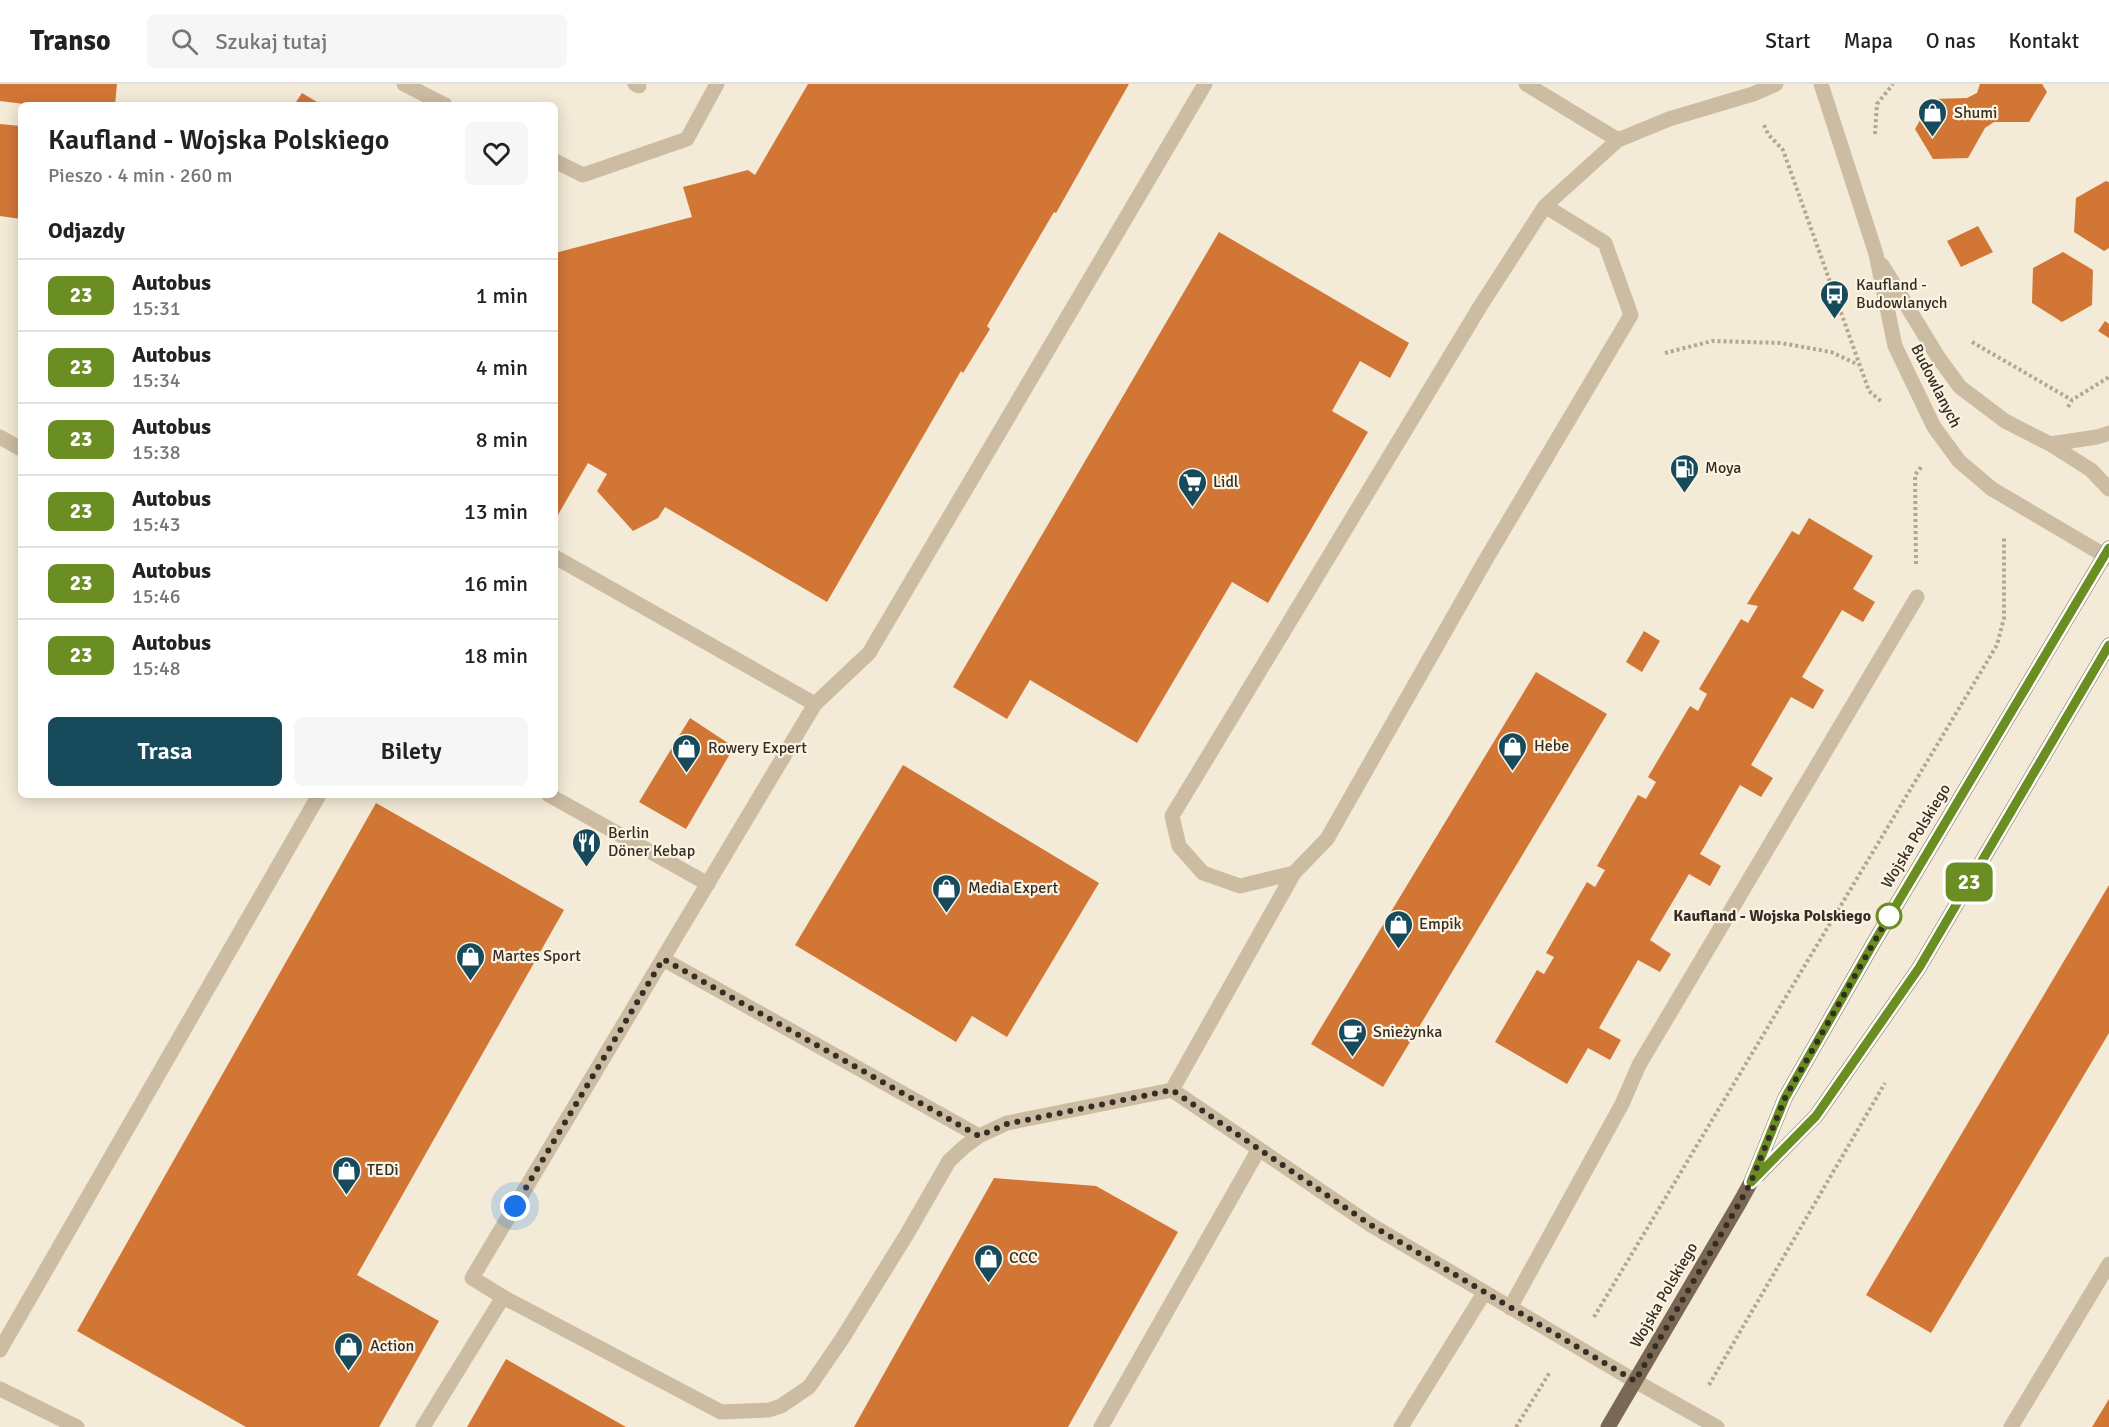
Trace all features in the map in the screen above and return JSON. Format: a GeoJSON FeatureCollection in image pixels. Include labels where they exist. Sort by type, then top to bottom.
{"type":"FeatureCollection","features":[{"type":"Feature","properties":{"kind":"main road","name":"Wojska Polskiego"},"geometry":{"type":"LineString","coordinates":[[1608,1427],[1751,1182],[1785,1098],[1879,934],[2107,554]]}},
{"type":"Feature","properties":{"kind":"main road","name":"Wojska Polskiego"},"geometry":{"type":"LineString","coordinates":[[1751,1182],[1816,1116],[1919,968],[2109,645]]}},
{"type":"Feature","properties":{"kind":"street"},"geometry":{"type":"LineString","coordinates":[[404,84],[439,102]]}},
{"type":"Feature","properties":{"kind":"street"},"geometry":{"type":"LineString","coordinates":[[558,162],[583,175],[687,139],[717,84]]}},
{"type":"Feature","properties":{"kind":"street"},"geometry":{"type":"LineString","coordinates":[[1205,84],[869,653],[815,704],[472,1278],[503,1297],[721,1412],[769,1410],[781,1406],[809,1387],[842,1339],[949,1161],[963,1147],[979,1136],[1007,1124],[1172,1090],[1371,1225],[1717,1427]]}},
{"type":"Feature","properties":{"kind":"street"},"geometry":{"type":"LineString","coordinates":[[1526,84],[1618,141]]}},
{"type":"Feature","properties":{"kind":"street"},"geometry":{"type":"LineString","coordinates":[[1294,873],[1239,886],[1203,873],[1179,846],[1172,816],[1481,305],[1545,206],[1618,141],[1669,119],[1753,94],[1776,84]]}},
{"type":"Feature","properties":{"kind":"street","name":"Budowlanych"},"geometry":{"type":"LineString","coordinates":[[1821,84],[1876,255],[1895,346],[1934,427],[1959,461],[1992,489],[2107,554]]}},
{"type":"Feature","properties":{"kind":"street"},"geometry":{"type":"LineString","coordinates":[[1172,1090],[1294,873],[1327,839],[1485,561],[1631,315],[1605,243],[1545,206]]}},
{"type":"Feature","properties":{"kind":"street","name":"Budowlanych"},"geometry":{"type":"LineString","coordinates":[[1876,255],[1938,357],[1960,387],[2005,421],[2050,444],[2091,470],[2109,489]]}},
{"type":"Feature","properties":{"kind":"street"},"geometry":{"type":"LineString","coordinates":[[2050,444],[2109,433]]}},
{"type":"Feature","properties":{"kind":"street"},"geometry":{"type":"LineString","coordinates":[[0,437],[18,447]]}},
{"type":"Feature","properties":{"kind":"street"},"geometry":{"type":"LineString","coordinates":[[558,559],[815,704]]}},
{"type":"Feature","properties":{"kind":"street"},"geometry":{"type":"LineString","coordinates":[[1510,1308],[1622,1104],[1639,1065],[1917,597]]}},
{"type":"Feature","properties":{"kind":"street"},"geometry":{"type":"LineString","coordinates":[[0,1350],[316,798]]}},
{"type":"Feature","properties":{"kind":"street"},"geometry":{"type":"LineString","coordinates":[[554,798],[708,884]]}},
{"type":"Feature","properties":{"kind":"street"},"geometry":{"type":"LineString","coordinates":[[663,959],[979,1136]]}},
{"type":"Feature","properties":{"kind":"street"},"geometry":{"type":"LineString","coordinates":[[1101,1427],[1259,1149]]}},
{"type":"Feature","properties":{"kind":"street"},"geometry":{"type":"LineString","coordinates":[[2011,1427],[2109,1264]]}},
{"type":"Feature","properties":{"kind":"street"},"geometry":{"type":"LineString","coordinates":[[1401,1427],[1484,1293]]}},
{"type":"Feature","properties":{"kind":"street"},"geometry":{"type":"LineString","coordinates":[[423,1427],[503,1297]]}},
{"type":"Feature","properties":{"kind":"street"},"geometry":{"type":"LineString","coordinates":[[0,1389],[77,1427]]}},
{"type":"Feature","properties":{"kind":"path"},"geometry":{"type":"LineString","coordinates":[[1875,136],[1877,104],[1893,84]]}},
{"type":"Feature","properties":{"kind":"path"},"geometry":{"type":"LineString","coordinates":[[1753,94],[1768,135],[1783,150],[1869,391],[1890,409]]}},
{"type":"Feature","properties":{"kind":"path"},"geometry":{"type":"LineString","coordinates":[[1964,337],[2072,400]]}},
{"type":"Feature","properties":{"kind":"path"},"geometry":{"type":"LineString","coordinates":[[1665,353],[1712,341],[1781,343],[1831,352],[1860,365]]}},
{"type":"Feature","properties":{"kind":"path"},"geometry":{"type":"LineString","coordinates":[[2050,444],[2072,400],[2109,377]]}},
{"type":"Feature","properties":{"kind":"path"},"geometry":{"type":"LineString","coordinates":[[1917,597],[1915,475],[1928,460]]}},
{"type":"Feature","properties":{"kind":"path"},"geometry":{"type":"LineString","coordinates":[[1604,1303],[1997,645],[2004,618],[2004,528],[2017,505]]}},
{"type":"Feature","properties":{"kind":"building"},"geometry":{"type":"Polygon","coordinates":[[[0,84],[117,84],[115,102],[18,103],[0,101],[0,84]]]}},
{"type":"Feature","properties":{"kind":"building"},"geometry":{"type":"Polygon","coordinates":[[[808,84],[1129,84],[1056,213],[1054,212],[987,326],[990,329],[963,373],[961,371],[827,602],[665,507],[658,518],[633,531],[597,491],[607,474],[588,463],[558,515],[558,252],[692,217],[683,187],[748,170],[755,175],[808,84]]]}},
{"type":"Feature","properties":{"kind":"building"},"geometry":{"type":"Polygon","coordinates":[[[1980,84],[2042,84],[2047,92],[2029,122],[1994,122],[1985,128],[1968,158],[1933,159],[1915,129],[1932,99],[1967,98],[1977,93],[1980,84]]]}},
{"type":"Feature","properties":{"kind":"building"},"geometry":{"type":"Polygon","coordinates":[[[302,93],[317,102],[296,102],[302,93]]]}},
{"type":"Feature","properties":{"kind":"building"},"geometry":{"type":"Polygon","coordinates":[[[0,124],[18,126],[18,219],[0,216],[0,124]]]}},
{"type":"Feature","properties":{"kind":"building"},"geometry":{"type":"Polygon","coordinates":[[[2106,181],[2109,182],[2109,248],[2104,251],[2074,232],[2076,198],[2106,181]]]}},
{"type":"Feature","properties":{"kind":"building"},"geometry":{"type":"Polygon","coordinates":[[[1978,226],[1993,252],[1961,267],[1947,241],[1978,226]]]}},
{"type":"Feature","properties":{"kind":"building","name":"Lidl"},"geometry":{"type":"Polygon","coordinates":[[[1219,232],[1409,343],[1390,378],[1360,361],[1332,411],[1368,432],[1268,603],[1232,582],[1137,743],[1030,680],[1007,719],[953,687],[1219,232]]]}},
{"type":"Feature","properties":{"kind":"building"},"geometry":{"type":"Polygon","coordinates":[[[2063,252],[2093,270],[2092,305],[2062,322],[2032,303],[2033,268],[2063,252]]]}},
{"type":"Feature","properties":{"kind":"building"},"geometry":{"type":"Polygon","coordinates":[[[2105,321],[2109,324],[2109,338],[2098,331],[2105,321]]]}},
{"type":"Feature","properties":{"kind":"building"},"geometry":{"type":"Polygon","coordinates":[[[1809,518],[1873,556],[1853,589],[1875,602],[1863,622],[1842,610],[1802,677],[1824,690],[1813,709],[1791,697],[1751,765],[1773,778],[1761,797],[1740,785],[1700,854],[1721,866],[1710,886],[1689,874],[1650,940],[1671,954],[1660,972],[1638,960],[1599,1028],[1621,1040],[1610,1060],[1588,1048],[1567,1084],[1495,1042],[1537,970],[1544,974],[1554,957],[1546,953],[1587,882],[1595,887],[1605,870],[1597,866],[1638,795],[1646,799],[1656,782],[1648,777],[1690,706],[1698,711],[1707,694],[1699,689],[1741,619],[1748,623],[1758,606],[1747,604],[1792,531],[1799,535],[1809,518]]]}},
{"type":"Feature","properties":{"kind":"building"},"geometry":{"type":"Polygon","coordinates":[[[1644,631],[1660,641],[1642,672],[1626,662],[1644,631]]]}},
{"type":"Feature","properties":{"kind":"building"},"geometry":{"type":"Polygon","coordinates":[[[1536,672],[1607,714],[1383,1087],[1311,1044],[1536,672]]]}},
{"type":"Feature","properties":{"kind":"building","name":"Rowery Expert"},"geometry":{"type":"Polygon","coordinates":[[[690,718],[734,747],[686,829],[639,802],[690,718]]]}},
{"type":"Feature","properties":{"kind":"building","name":"Media Expert"},"geometry":{"type":"Polygon","coordinates":[[[903,765],[1099,883],[1007,1037],[972,1016],[956,1042],[795,945],[903,765]]]}},
{"type":"Feature","properties":{"kind":"building"},"geometry":{"type":"Polygon","coordinates":[[[376,803],[564,910],[357,1275],[439,1321],[379,1427],[246,1427],[77,1331],[376,803]]]}},
{"type":"Feature","properties":{"kind":"building"},"geometry":{"type":"Polygon","coordinates":[[[2109,885],[2109,1033],[1931,1333],[1866,1295],[2109,885]]]}},
{"type":"Feature","properties":{"kind":"building"},"geometry":{"type":"Polygon","coordinates":[[[994,1178],[1096,1186],[1178,1232],[1068,1427],[854,1427],[994,1178]]]}},
{"type":"Feature","properties":{"kind":"building"},"geometry":{"type":"Polygon","coordinates":[[[506,1359],[626,1427],[467,1427],[506,1359]]]}},
{"type":"Feature","properties":{"kind":"building"},"geometry":{"type":"Polygon","coordinates":[[[2109,1399],[2109,1427],[2092,1427],[2109,1399]]]}},
{"type":"Feature","properties":{"kind":"bus line","name":"23"},"geometry":{"type":"LineString","coordinates":[[2109,548],[1873,944],[1785,1098],[1751,1182],[1816,1116],[1919,968],[2109,645]]}},
{"type":"Feature","properties":{"kind":"place","name":"Shumi"},"geometry":{"type":"Point","coordinates":[1933,138]}},
{"type":"Feature","properties":{"kind":"place","name":"Kaufland - Budowlanych"},"geometry":{"type":"Point","coordinates":[1835,320]}},
{"type":"Feature","properties":{"kind":"place","name":"Moya"},"geometry":{"type":"Point","coordinates":[1684,494]}},
{"type":"Feature","properties":{"kind":"place","name":"Lidl"},"geometry":{"type":"Point","coordinates":[1192,508]}},
{"type":"Feature","properties":{"kind":"place","name":"Hebe"},"geometry":{"type":"Point","coordinates":[1513,772]}},
{"type":"Feature","properties":{"kind":"place","name":"Rowery Expert"},"geometry":{"type":"Point","coordinates":[687,774]}},
{"type":"Feature","properties":{"kind":"place","name":"Berlin Döner Kebap"},"geometry":{"type":"Point","coordinates":[587,868]}},
{"type":"Feature","properties":{"kind":"place","name":"Media Expert"},"geometry":{"type":"Point","coordinates":[947,914]}},
{"type":"Feature","properties":{"kind":"place","name":"Kaufland - Wojska Polskiego"},"geometry":{"type":"Point","coordinates":[1889,916]}},
{"type":"Feature","properties":{"kind":"place","name":"Empik"},"geometry":{"type":"Point","coordinates":[1398,950]}},
{"type":"Feature","properties":{"kind":"place","name":"Martes Sport"},"geometry":{"type":"Point","coordinates":[471,982]}},
{"type":"Feature","properties":{"kind":"place","name":"Snieżynka"},"geometry":{"type":"Point","coordinates":[1352,1058]}},
{"type":"Feature","properties":{"kind":"place","name":"TEDi"},"geometry":{"type":"Point","coordinates":[346,1196]}},
{"type":"Feature","properties":{"kind":"place","name":"CCC"},"geometry":{"type":"Point","coordinates":[988,1284]}},
{"type":"Feature","properties":{"kind":"place","name":"Action"},"geometry":{"type":"Point","coordinates":[349,1372]}},
{"type":"Feature","properties":{"kind":"route"},"geometry":{"type":"LineString","coordinates":[[515,1206],[663,959],[979,1136],[1007,1124],[1172,1090],[1371,1225],[1635,1381],[1751,1182],[1785,1098],[1889,916]]}}]}
